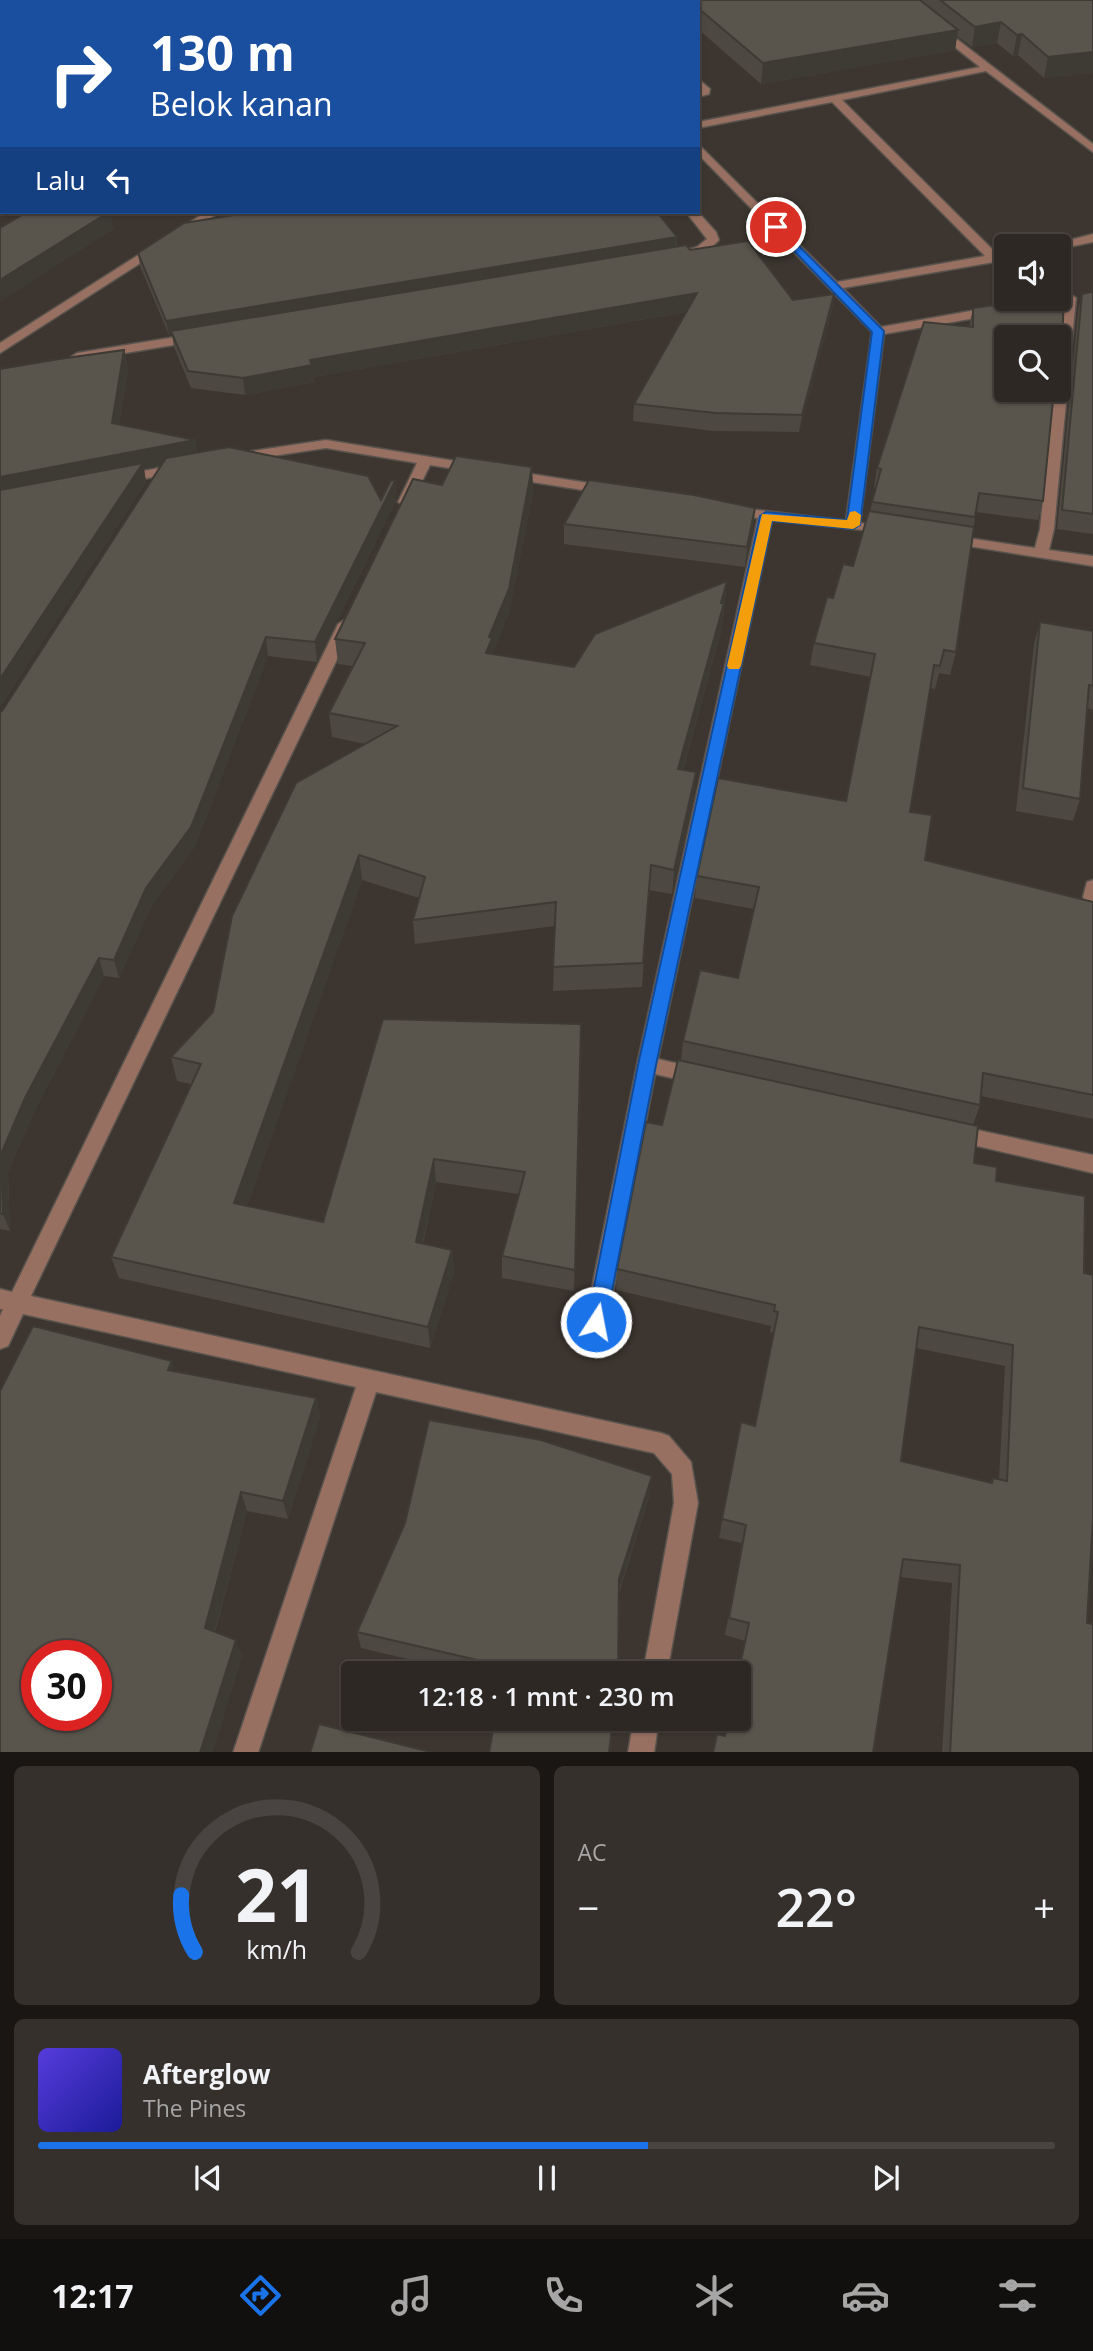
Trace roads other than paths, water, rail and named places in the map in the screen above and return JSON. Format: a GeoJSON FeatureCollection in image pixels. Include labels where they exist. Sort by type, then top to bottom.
{"type":"FeatureCollection","features":[{"type":"Feature","properties":{"kind":"street"},"geometry":{"type":"LineString","coordinates":[[900,0],[1093,149]]}},
{"type":"Feature","properties":{"kind":"street"},"geometry":{"type":"LineString","coordinates":[[700,125],[988,68]]}},
{"type":"Feature","properties":{"kind":"street"},"geometry":{"type":"LineString","coordinates":[[834,98],[994,251]]}},
{"type":"Feature","properties":{"kind":"street"},"geometry":{"type":"LineString","coordinates":[[700,149],[878,331]]}},
{"type":"Feature","properties":{"kind":"street"},"geometry":{"type":"LineString","coordinates":[[0,349],[211,214]]}},
{"type":"Feature","properties":{"kind":"street"},"geometry":{"type":"LineString","coordinates":[[675,257],[701,250],[713,240],[712,234],[694,214]]}},
{"type":"Feature","properties":{"kind":"street"},"geometry":{"type":"LineString","coordinates":[[1071,242],[1093,238]]}},
{"type":"Feature","properties":{"kind":"street"},"geometry":{"type":"LineString","coordinates":[[835,286],[994,258]]}},
{"type":"Feature","properties":{"kind":"street"},"geometry":{"type":"LineString","coordinates":[[878,331],[996,311]]}},
{"type":"Feature","properties":{"kind":"street"},"geometry":{"type":"LineString","coordinates":[[1041,553],[1047,529],[1069,311]]}},
{"type":"Feature","properties":{"kind":"street"},"geometry":{"type":"LineString","coordinates":[[853,525],[878,331]]}},
{"type":"Feature","properties":{"kind":"street"},"geometry":{"type":"LineString","coordinates":[[69,359],[206,335]]}},
{"type":"Feature","properties":{"kind":"street"},"geometry":{"type":"LineString","coordinates":[[229,459],[317,444],[617,492]]}},
{"type":"Feature","properties":{"kind":"street"},"geometry":{"type":"LineString","coordinates":[[395,523],[425,461]]}},
{"type":"Feature","properties":{"kind":"street"},"geometry":{"type":"LineString","coordinates":[[109,482],[190,466]]}},
{"type":"Feature","properties":{"kind":"street"},"geometry":{"type":"LineString","coordinates":[[149,494],[164,471]]}},
{"type":"Feature","properties":{"kind":"street"},"geometry":{"type":"LineString","coordinates":[[712,508],[894,531]]}},
{"type":"Feature","properties":{"kind":"street"},"geometry":{"type":"LineString","coordinates":[[596,1322],[647,1065],[766,516]]}},
{"type":"Feature","properties":{"kind":"street"},"geometry":{"type":"LineString","coordinates":[[934,537],[1093,561]]}},
{"type":"Feature","properties":{"kind":"street"},"geometry":{"type":"LineString","coordinates":[[0,1339],[9,1301],[352,611]]}},
{"type":"Feature","properties":{"kind":"street"},"geometry":{"type":"LineString","coordinates":[[647,1065],[715,1080]]}},
{"type":"Feature","properties":{"kind":"street"},"geometry":{"type":"LineString","coordinates":[[931,1128],[1093,1164]]}},
{"type":"Feature","properties":{"kind":"street"},"geometry":{"type":"LineString","coordinates":[[9,1301],[661,1444],[683,1470],[686,1503],[657,1661]]}},
{"type":"Feature","properties":{"kind":"street"},"geometry":{"type":"LineString","coordinates":[[245,1752],[369,1381]]}},
{"type":"Feature","properties":{"kind":"street"},"geometry":{"type":"LineString","coordinates":[[641,1752],[645,1731]]}}]}
